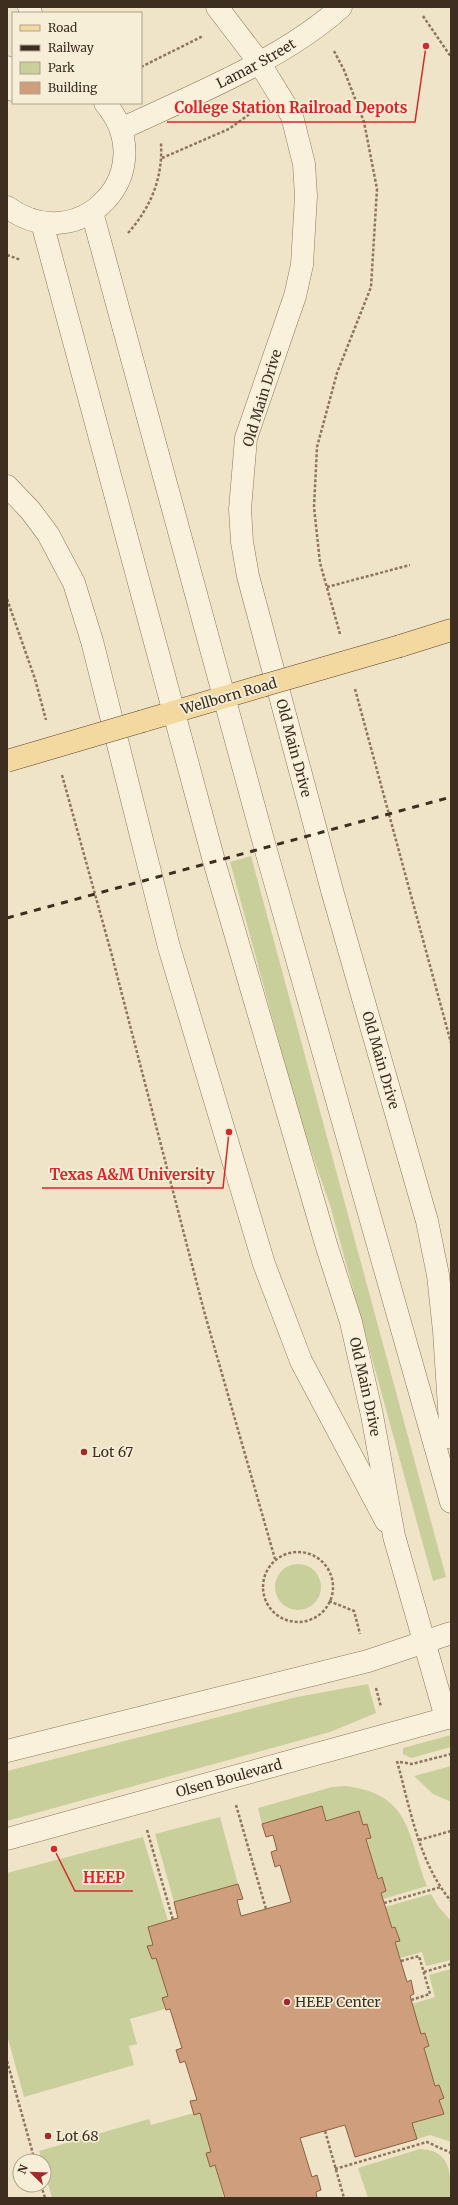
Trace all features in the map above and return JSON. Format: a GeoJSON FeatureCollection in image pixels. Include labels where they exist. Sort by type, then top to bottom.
{"type":"FeatureCollection","features":[{"type":"Feature","properties":{"kind":"main road","name":"Wellborn Road"},"geometry":{"type":"LineString","coordinates":[[7,761],[451,630]]}},
{"type":"Feature","properties":{"kind":"street","name":"Old Main Drive"},"geometry":{"type":"LineString","coordinates":[[217,7],[259,62],[292,116],[304,164],[306,196],[305,237],[302,265],[295,296],[246,438],[240,509],[242,542],[258,614],[333,894],[427,1221],[438,1275],[444,1331],[451,1438]]}},
{"type":"Feature","properties":{"kind":"street","name":"Lamar Street"},"geometry":{"type":"LineString","coordinates":[[121,129],[259,62],[316,28],[341,7]]}},
{"type":"Feature","properties":{"kind":"street"},"geometry":{"type":"LineString","coordinates":[[7,66],[12,86]]}},
{"type":"Feature","properties":{"kind":"street"},"geometry":{"type":"LineString","coordinates":[[7,207],[19,215],[42,223],[52,224],[68,222],[92,212],[110,195],[119,180],[124,163],[124,146],[121,129],[114,113],[106,104]]}},
{"type":"Feature","properties":{"kind":"street"},"geometry":{"type":"LineString","coordinates":[[92,212],[226,696],[265,847],[451,1502]]}},
{"type":"Feature","properties":{"kind":"street","name":"Old Main Drive"},"geometry":{"type":"LineString","coordinates":[[42,223],[218,876],[326,1244],[351,1322],[372,1415],[394,1536],[424,1642],[449,1717]]}},
{"type":"Feature","properties":{"kind":"street","name":"Old Main Drive"},"geometry":{"type":"LineString","coordinates":[[7,486],[30,510],[48,534],[74,583],[92,641],[168,947],[276,1298],[316,1394],[394,1536]]}},
{"type":"Feature","properties":{"kind":"street"},"geometry":{"type":"LineString","coordinates":[[7,1751],[368,1660],[451,1633]]}},
{"type":"Feature","properties":{"kind":"street","name":"Olsen Boulevard"},"geometry":{"type":"LineString","coordinates":[[7,1839],[449,1717]]}},
{"type":"Feature","properties":{"kind":"path"},"geometry":{"type":"LineString","coordinates":[[423,16],[451,57]]}},
{"type":"Feature","properties":{"kind":"path"},"geometry":{"type":"LineString","coordinates":[[142,66],[208,33]]}},
{"type":"Feature","properties":{"kind":"path"},"geometry":{"type":"LineString","coordinates":[[332,48],[344,70],[364,122],[377,189],[370,287],[337,372],[317,447],[314,507],[320,563],[341,640]]}},
{"type":"Feature","properties":{"kind":"path"},"geometry":{"type":"LineString","coordinates":[[162,158],[229,129],[256,109]]}},
{"type":"Feature","properties":{"kind":"path"},"geometry":{"type":"LineString","coordinates":[[123,238],[142,216],[152,198],[159,179],[162,158],[160,135]]}},
{"type":"Feature","properties":{"kind":"path"},"geometry":{"type":"LineString","coordinates":[[7,255],[24,260]]}},
{"type":"Feature","properties":{"kind":"path"},"geometry":{"type":"LineString","coordinates":[[327,587],[410,565]]}},
{"type":"Feature","properties":{"kind":"path"},"geometry":{"type":"LineString","coordinates":[[7,599],[35,679],[48,724]]}},
{"type":"Feature","properties":{"kind":"path"},"geometry":{"type":"LineString","coordinates":[[354,686],[451,1043]]}},
{"type":"Feature","properties":{"kind":"path"},"geometry":{"type":"LineString","coordinates":[[60,770],[111,952],[204,1311],[275,1559]]}},
{"type":"Feature","properties":{"kind":"path"},"geometry":{"type":"LineString","coordinates":[[297,1552],[309,1553],[319,1559],[327,1567],[332,1578],[332,1590],[330,1601],[323,1611],[314,1618],[303,1622],[292,1622],[281,1618],[272,1611],[265,1602],[262,1591],[263,1579],[268,1568],[275,1559],[286,1554],[297,1552]]}},
{"type":"Feature","properties":{"kind":"path"},"geometry":{"type":"LineString","coordinates":[[235,1804],[266,1909]]}},
{"type":"Feature","properties":{"kind":"path"},"geometry":{"type":"LineString","coordinates":[[147,1828],[173,1920]]}},
{"type":"Feature","properties":{"kind":"path"},"geometry":{"type":"LineString","coordinates":[[419,1840],[451,1831]]}},
{"type":"Feature","properties":{"kind":"path"},"geometry":{"type":"LineString","coordinates":[[384,1903],[441,1887]]}},
{"type":"Feature","properties":{"kind":"path"},"geometry":{"type":"LineString","coordinates":[[401,1961],[419,1956],[424,1972],[430,1994],[412,2000]]}},
{"type":"Feature","properties":{"kind":"path"},"geometry":{"type":"LineString","coordinates":[[424,1972],[451,1964]]}},
{"type":"Feature","properties":{"kind":"path"},"geometry":{"type":"LineString","coordinates":[[7,2061],[33,2153]]}},
{"type":"Feature","properties":{"kind":"path"},"geometry":{"type":"LineString","coordinates":[[324,2131],[344,2198]]}},
{"type":"Feature","properties":{"kind":"path"},"geometry":{"type":"LineString","coordinates":[[335,2169],[427,2142],[451,2153]]}},
{"type":"Feature","properties":{"kind":"green space"},"geometry":{"type":"Polygon","coordinates":[[[251,856],[446,1577],[433,1581],[330,1205],[299,1116],[230,862],[251,856]]]}},
{"type":"Feature","properties":{"kind":"green space"},"geometry":{"type":"Polygon","coordinates":[[[298,1564],[311,1568],[317,1574],[321,1587],[317,1600],[311,1606],[298,1610],[285,1606],[279,1600],[275,1587],[279,1574],[285,1568],[298,1564]]]}},
{"type":"Feature","properties":{"kind":"green space"},"geometry":{"type":"Polygon","coordinates":[[[368,1684],[376,1713],[330,1732],[7,1821],[7,1771],[297,1697],[368,1684]]]}},
{"type":"Feature","properties":{"kind":"green space"},"geometry":{"type":"Polygon","coordinates":[[[451,1735],[451,1747],[411,1758],[403,1754],[403,1748],[451,1735]]]}},
{"type":"Feature","properties":{"kind":"green space"},"geometry":{"type":"Polygon","coordinates":[[[451,1766],[451,1802],[433,1794],[414,1776],[451,1766]]]}},
{"type":"Feature","properties":{"kind":"green space"},"geometry":{"type":"Polygon","coordinates":[[[345,1786],[367,1791],[383,1798],[395,1808],[404,1820],[410,1834],[427,1886],[383,1899],[381,1893],[386,1891],[382,1877],[377,1878],[367,1839],[371,1838],[367,1824],[363,1825],[358,1811],[326,1821],[322,1806],[262,1824],[258,1808],[332,1787],[345,1786]]]}},
{"type":"Feature","properties":{"kind":"green space"},"geometry":{"type":"Polygon","coordinates":[[[220,1817],[238,1884],[174,1902],[155,1834],[220,1817]]]}},
{"type":"Feature","properties":{"kind":"green space"},"geometry":{"type":"Polygon","coordinates":[[[143,1837],[168,1921],[148,1927],[153,1945],[148,1946],[152,1959],[156,1958],[168,1996],[162,1998],[165,2009],[130,2019],[137,2044],[129,2046],[134,2065],[24,2097],[7,2035],[7,1873],[143,1837]]]}},
{"type":"Feature","properties":{"kind":"green space"},"geometry":{"type":"Polygon","coordinates":[[[431,1894],[438,1906],[451,1921],[451,1960],[426,1966],[422,1952],[400,1958],[395,1942],[399,1941],[395,1927],[392,1928],[385,1907],[431,1894]]]}},
{"type":"Feature","properties":{"kind":"green space"},"geometry":{"type":"Polygon","coordinates":[[[451,1969],[451,2142],[430,2135],[417,2139],[412,2123],[443,2114],[439,2100],[443,2098],[435,2086],[424,2048],[429,2046],[426,2033],[421,2034],[412,2004],[435,1997],[429,1975],[451,1969]]]}},
{"type":"Feature","properties":{"kind":"green space"},"geometry":{"type":"Polygon","coordinates":[[[194,2113],[195,2115],[200,2113],[211,2152],[206,2153],[210,2167],[215,2165],[224,2198],[52,2198],[51,2193],[52,2193],[52,2153],[40,2153],[39,2151],[149,2119],[151,2125],[194,2113]]]}},
{"type":"Feature","properties":{"kind":"green space"},"geometry":{"type":"Polygon","coordinates":[[[420,2149],[430,2150],[438,2154],[447,2165],[451,2180],[451,2198],[368,2198],[358,2168],[420,2149]]]}},
{"type":"Feature","properties":{"kind":"building","name":"HEEP Center"},"geometry":{"type":"Polygon","coordinates":[[[322,1806],[326,1821],[359,1811],[363,1825],[367,1824],[371,1838],[366,1839],[378,1879],[382,1877],[386,1891],[381,1893],[392,1928],[395,1927],[400,1941],[395,1942],[407,1982],[411,1980],[414,1994],[410,1996],[421,2034],[425,2033],[429,2046],[424,2048],[435,2086],[439,2085],[444,2098],[439,2100],[444,2114],[412,2123],[417,2139],[355,2157],[345,2125],[300,2138],[312,2177],[317,2175],[321,2190],[316,2192],[317,2198],[225,2198],[215,2165],[210,2167],[206,2153],[211,2152],[200,2113],[194,2115],[190,2101],[197,2100],[185,2061],[180,2063],[176,2050],[182,2048],[170,2009],[166,2010],[162,1998],[168,1996],[156,1958],[152,1959],[147,1946],[153,1945],[148,1927],[178,1918],[174,1902],[238,1884],[243,1899],[237,1900],[241,1916],[291,1902],[280,1865],[275,1867],[271,1852],[277,1850],[273,1835],[266,1837],[262,1824],[322,1806]]]}},
{"type":"Feature","properties":{"kind":"railway"},"geometry":{"type":"LineString","coordinates":[[7,918],[451,797]]}},
{"type":"Feature","properties":{"kind":"place","name":"College Station Railroad Depots"},"geometry":{"type":"Point","coordinates":[426,46]}},
{"type":"Feature","properties":{"kind":"place","name":"Texas A&M University"},"geometry":{"type":"Point","coordinates":[229,1132]}},
{"type":"Feature","properties":{"kind":"place","name":"Lot 67"},"geometry":{"type":"Point","coordinates":[84,1452]}},
{"type":"Feature","properties":{"kind":"place","name":"HEEP"},"geometry":{"type":"Point","coordinates":[54,1849]}},
{"type":"Feature","properties":{"kind":"place","name":"HEEP Center"},"geometry":{"type":"Point","coordinates":[287,2002]}},
{"type":"Feature","properties":{"kind":"place","name":"Lot 68"},"geometry":{"type":"Point","coordinates":[48,2136]}}]}
